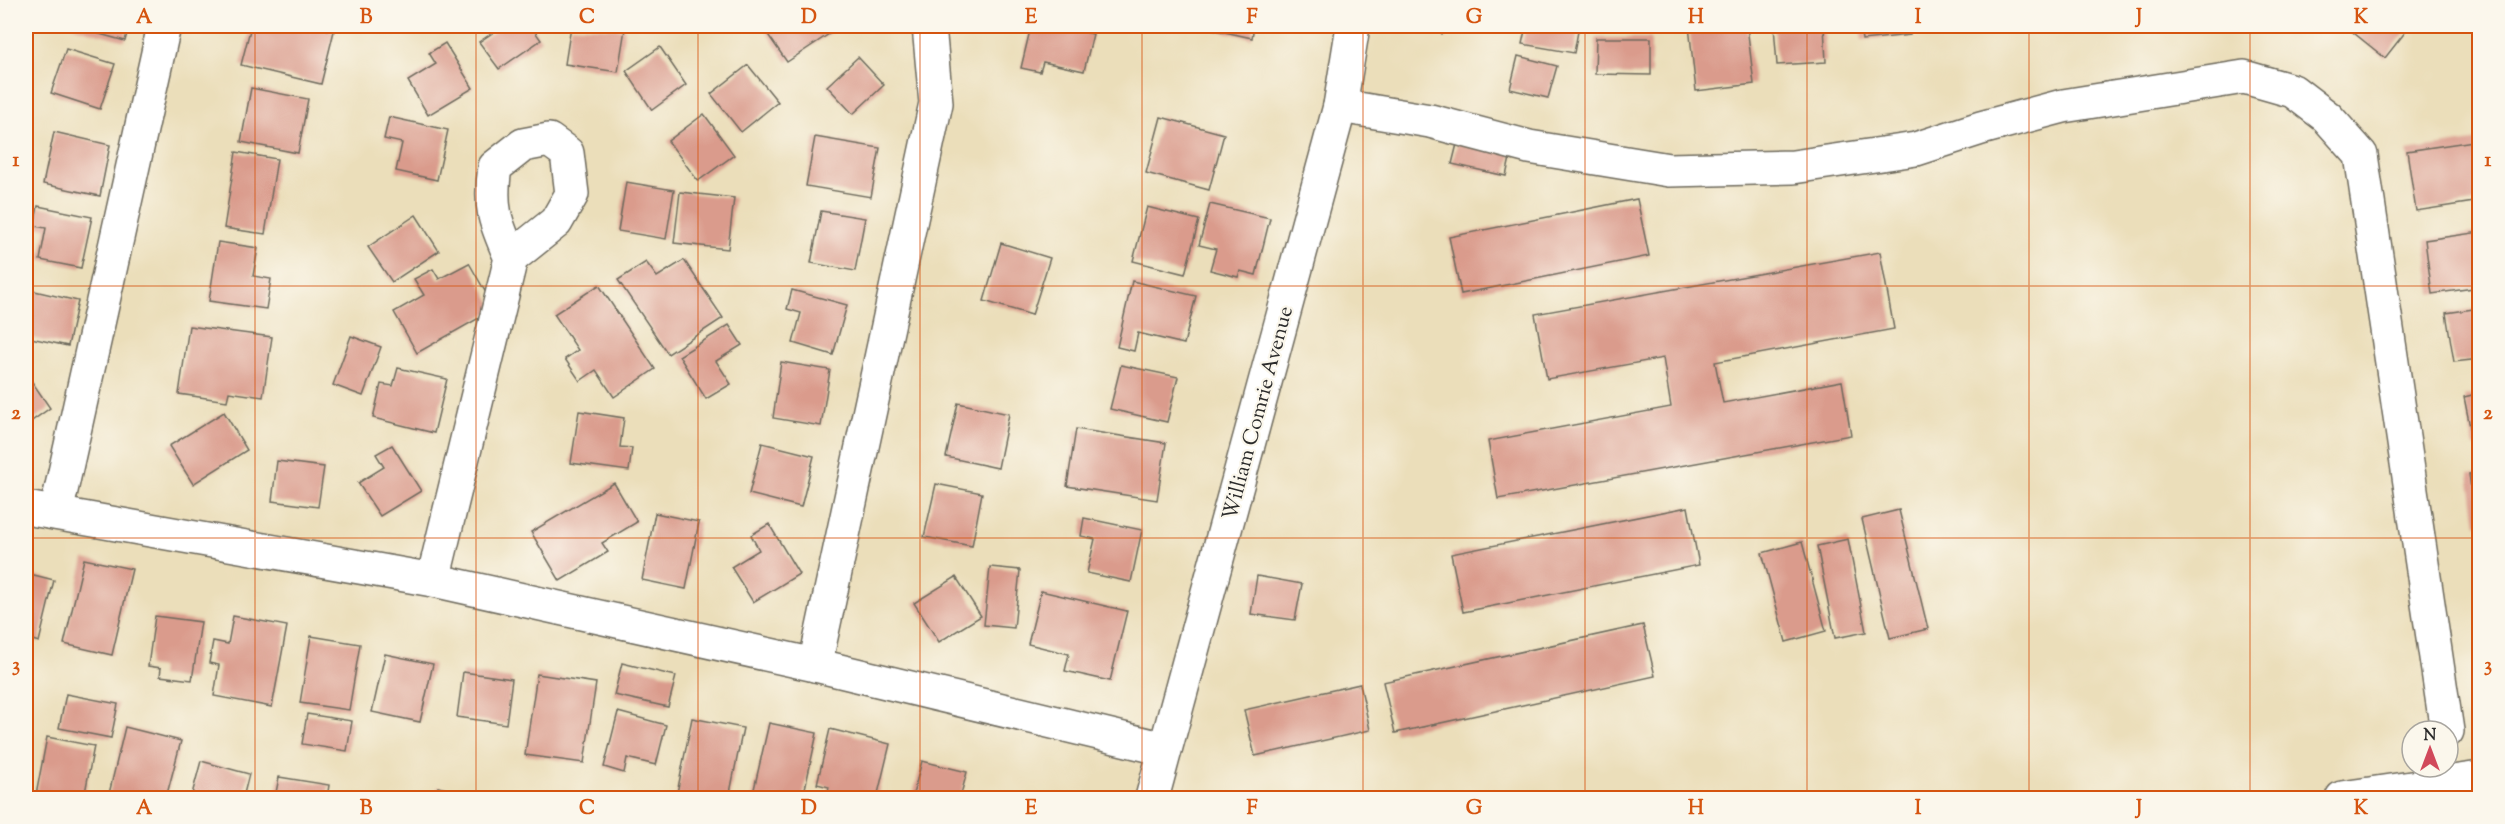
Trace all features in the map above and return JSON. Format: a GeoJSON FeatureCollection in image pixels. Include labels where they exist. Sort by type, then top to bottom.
{"type":"FeatureCollection","features":[{"type":"Feature","properties":{"kind":"street"},"geometry":{"type":"LineString","coordinates":[[164,26],[41,510],[432,580],[815,665],[1166,749]]}},
{"type":"Feature","properties":{"kind":"street"},"geometry":{"type":"LineString","coordinates":[[815,665],[936,103],[929,26]]}},
{"type":"Feature","properties":{"kind":"street","name":"William Comrie Avenue"},"geometry":{"type":"LineString","coordinates":[[1152,798],[1340,106],[1353,26]]}},
{"type":"Feature","properties":{"kind":"street"},"geometry":{"type":"LineString","coordinates":[[1340,106],[1430,122],[1529,147],[1669,170],[1793,167],[1916,149],[1981,128],[2063,106],[2244,76],[2293,91],[2327,117],[2361,155],[2445,719]]}},
{"type":"Feature","properties":{"kind":"street"},"geometry":{"type":"LineString","coordinates":[[432,580],[511,258]]}},
{"type":"Feature","properties":{"kind":"street"},"geometry":{"type":"LineString","coordinates":[[2342,798],[2467,780],[2460,765]]}},
{"type":"Feature","properties":{"kind":"building"},"geometry":{"type":"Polygon","coordinates":[[[71,26],[129,26],[125,41],[71,26]]]}},
{"type":"Feature","properties":{"kind":"building"},"geometry":{"type":"Polygon","coordinates":[[[251,26],[311,26],[334,31],[321,84],[241,65],[251,26]]]}},
{"type":"Feature","properties":{"kind":"building"},"geometry":{"type":"Polygon","coordinates":[[[503,26],[531,26],[541,40],[499,69],[479,42],[503,26]]]}},
{"type":"Feature","properties":{"kind":"building"},"geometry":{"type":"Polygon","coordinates":[[[571,26],[625,29],[618,72],[565,64],[571,26]]]}},
{"type":"Feature","properties":{"kind":"building"},"geometry":{"type":"Polygon","coordinates":[[[762,26],[841,26],[787,62],[762,26]]]}},
{"type":"Feature","properties":{"kind":"building"},"geometry":{"type":"Polygon","coordinates":[[[1031,26],[1056,26],[1093,34],[1084,71],[1043,62],[1040,72],[1021,68],[1031,26]]]}},
{"type":"Feature","properties":{"kind":"building"},"geometry":{"type":"Polygon","coordinates":[[[1212,26],[1254,26],[1252,38],[1211,29],[1212,26]]]}},
{"type":"Feature","properties":{"kind":"building"},"geometry":{"type":"Polygon","coordinates":[[[1436,26],[1456,26],[1442,34],[1436,26]]]}},
{"type":"Feature","properties":{"kind":"building"},"geometry":{"type":"Polygon","coordinates":[[[1526,26],[1579,26],[1574,53],[1522,44],[1526,26]]]}},
{"type":"Feature","properties":{"kind":"building"},"geometry":{"type":"Polygon","coordinates":[[[1689,26],[1747,26],[1754,84],[1696,91],[1689,26]]]}},
{"type":"Feature","properties":{"kind":"building"},"geometry":{"type":"Polygon","coordinates":[[[1774,26],[1824,26],[1826,62],[1777,65],[1774,26]]]}},
{"type":"Feature","properties":{"kind":"building"},"geometry":{"type":"Polygon","coordinates":[[[1860,26],[1909,26],[1910,35],[1862,40],[1860,26]]]}},
{"type":"Feature","properties":{"kind":"building"},"geometry":{"type":"Polygon","coordinates":[[[2351,26],[2410,26],[2385,58],[2349,29],[2351,26]]]}},
{"type":"Feature","properties":{"kind":"building"},"geometry":{"type":"Polygon","coordinates":[[[1596,38],[1651,38],[1651,75],[1595,74],[1596,38]]]}},
{"type":"Feature","properties":{"kind":"building"},"geometry":{"type":"Polygon","coordinates":[[[445,43],[473,88],[428,115],[408,81],[436,64],[429,53],[445,43]]]}},
{"type":"Feature","properties":{"kind":"building"},"geometry":{"type":"Polygon","coordinates":[[[660,47],[686,85],[652,110],[626,71],[660,47]]]}},
{"type":"Feature","properties":{"kind":"building"},"geometry":{"type":"Polygon","coordinates":[[[66,49],[115,64],[100,109],[51,93],[66,49]]]}},
{"type":"Feature","properties":{"kind":"building"},"geometry":{"type":"Polygon","coordinates":[[[1518,56],[1557,66],[1548,98],[1510,89],[1518,56]]]}},
{"type":"Feature","properties":{"kind":"building"},"geometry":{"type":"Polygon","coordinates":[[[858,57],[884,85],[853,114],[827,86],[858,57]]]}},
{"type":"Feature","properties":{"kind":"building"},"geometry":{"type":"Polygon","coordinates":[[[748,65],[778,102],[741,132],[711,94],[748,65]]]}},
{"type":"Feature","properties":{"kind":"building"},"geometry":{"type":"Polygon","coordinates":[[[251,88],[308,99],[298,153],[241,142],[251,88]]]}},
{"type":"Feature","properties":{"kind":"building"},"geometry":{"type":"Polygon","coordinates":[[[704,114],[734,155],[698,181],[668,141],[704,114]]]}},
{"type":"Feature","properties":{"kind":"building"},"geometry":{"type":"Polygon","coordinates":[[[389,117],[448,130],[437,180],[396,171],[402,143],[384,139],[389,117]]]}},
{"type":"Feature","properties":{"kind":"building"},"geometry":{"type":"Polygon","coordinates":[[[1161,117],[1224,134],[1209,190],[1146,173],[1161,117]]]}},
{"type":"Feature","properties":{"kind":"building"},"geometry":{"type":"Polygon","coordinates":[[[54,132],[110,145],[100,196],[43,184],[54,132]]]}},
{"type":"Feature","properties":{"kind":"building"},"geometry":{"type":"Polygon","coordinates":[[[1459,136],[1512,149],[1506,176],[1452,164],[1459,136]]]}},
{"type":"Feature","properties":{"kind":"building"},"geometry":{"type":"Polygon","coordinates":[[[815,137],[880,148],[871,197],[806,186],[815,137]]]}},
{"type":"Feature","properties":{"kind":"building"},"geometry":{"type":"Polygon","coordinates":[[[2480,140],[2480,201],[2416,211],[2407,151],[2480,140]]]}},
{"type":"Feature","properties":{"kind":"building"},"geometry":{"type":"Polygon","coordinates":[[[236,152],[277,159],[265,234],[224,228],[236,152]]]}},
{"type":"Feature","properties":{"kind":"building"},"geometry":{"type":"Polygon","coordinates":[[[626,182],[674,190],[666,239],[618,231],[626,182]]]}},
{"type":"Feature","properties":{"kind":"building"},"geometry":{"type":"Polygon","coordinates":[[[680,192],[734,198],[728,249],[674,243],[680,192]]]}},
{"type":"Feature","properties":{"kind":"building"},"geometry":{"type":"Polygon","coordinates":[[[1637,199],[1649,256],[1461,294],[1449,237],[1637,199]]]}},
{"type":"Feature","properties":{"kind":"building"},"geometry":{"type":"Polygon","coordinates":[[[1210,204],[1270,218],[1256,275],[1240,271],[1238,277],[1210,270],[1216,249],[1199,245],[1210,204]]]}},
{"type":"Feature","properties":{"kind":"building"},"geometry":{"type":"Polygon","coordinates":[[[38,206],[92,217],[81,268],[40,260],[46,228],[34,226],[38,206]]]}},
{"type":"Feature","properties":{"kind":"building"},"geometry":{"type":"Polygon","coordinates":[[[1147,207],[1199,220],[1185,274],[1133,261],[1147,207]]]}},
{"type":"Feature","properties":{"kind":"building"},"geometry":{"type":"Polygon","coordinates":[[[821,211],[865,218],[855,271],[811,263],[821,211]]]}},
{"type":"Feature","properties":{"kind":"building"},"geometry":{"type":"Polygon","coordinates":[[[416,215],[439,251],[392,282],[368,247],[416,215]]]}},
{"type":"Feature","properties":{"kind":"building"},"geometry":{"type":"Polygon","coordinates":[[[2480,232],[2480,287],[2432,294],[2425,240],[2480,232]]]}},
{"type":"Feature","properties":{"kind":"building"},"geometry":{"type":"Polygon","coordinates":[[[218,242],[258,248],[253,276],[271,279],[266,309],[209,301],[218,242]]]}},
{"type":"Feature","properties":{"kind":"building"},"geometry":{"type":"Polygon","coordinates":[[[1001,243],[1050,258],[1032,315],[984,301],[1001,243]]]}},
{"type":"Feature","properties":{"kind":"building"},"geometry":{"type":"Polygon","coordinates":[[[1880,252],[1894,329],[1715,362],[1723,403],[1842,381],[1851,435],[1498,499],[1488,441],[1671,407],[1663,358],[1547,379],[1535,314],[1880,252]]]}},
{"type":"Feature","properties":{"kind":"building"},"geometry":{"type":"Polygon","coordinates":[[[684,260],[723,318],[668,354],[618,280],[646,262],[657,277],[684,260]]]}},
{"type":"Feature","properties":{"kind":"building"},"geometry":{"type":"Polygon","coordinates":[[[469,263],[495,309],[417,353],[394,312],[424,295],[414,279],[433,269],[439,279],[469,263]]]}},
{"type":"Feature","properties":{"kind":"building"},"geometry":{"type":"Polygon","coordinates":[[[1132,281],[1196,296],[1184,344],[1138,333],[1134,351],[1117,347],[1132,281]]]}},
{"type":"Feature","properties":{"kind":"building"},"geometry":{"type":"Polygon","coordinates":[[[599,285],[655,369],[614,397],[596,370],[580,381],[565,359],[578,350],[554,314],[599,285]]]}},
{"type":"Feature","properties":{"kind":"building"},"geometry":{"type":"Polygon","coordinates":[[[26,289],[78,301],[68,346],[26,337],[26,289]]]}},
{"type":"Feature","properties":{"kind":"building"},"geometry":{"type":"Polygon","coordinates":[[[792,290],[847,305],[833,355],[793,343],[801,313],[787,309],[792,290]]]}},
{"type":"Feature","properties":{"kind":"building"},"geometry":{"type":"Polygon","coordinates":[[[2480,308],[2480,359],[2454,362],[2446,313],[2480,308]]]}},
{"type":"Feature","properties":{"kind":"building"},"geometry":{"type":"Polygon","coordinates":[[[729,325],[742,345],[716,361],[731,384],[706,399],[679,356],[729,325]]]}},
{"type":"Feature","properties":{"kind":"building"},"geometry":{"type":"Polygon","coordinates":[[[189,326],[272,337],[263,397],[229,392],[227,401],[179,394],[189,326]]]}},
{"type":"Feature","properties":{"kind":"building"},"geometry":{"type":"Polygon","coordinates":[[[351,336],[381,347],[363,396],[333,385],[351,336]]]}},
{"type":"Feature","properties":{"kind":"building"},"geometry":{"type":"Polygon","coordinates":[[[781,362],[830,370],[821,426],[773,418],[781,362]]]}},
{"type":"Feature","properties":{"kind":"building"},"geometry":{"type":"Polygon","coordinates":[[[1121,365],[1178,377],[1167,422],[1110,409],[1121,365]]]}},
{"type":"Feature","properties":{"kind":"building"},"geometry":{"type":"Polygon","coordinates":[[[398,368],[447,379],[434,433],[373,418],[381,384],[393,386],[398,368]]]}},
{"type":"Feature","properties":{"kind":"building"},"geometry":{"type":"Polygon","coordinates":[[[26,373],[50,408],[26,425],[26,373]]]}},
{"type":"Feature","properties":{"kind":"building"},"geometry":{"type":"Polygon","coordinates":[[[2480,393],[2480,446],[2474,447],[2464,397],[2480,393]]]}},
{"type":"Feature","properties":{"kind":"building"},"geometry":{"type":"Polygon","coordinates":[[[958,403],[1009,414],[998,468],[946,457],[958,403]]]}},
{"type":"Feature","properties":{"kind":"building"},"geometry":{"type":"Polygon","coordinates":[[[579,411],[624,418],[620,447],[632,448],[629,471],[571,463],[579,411]]]}},
{"type":"Feature","properties":{"kind":"building"},"geometry":{"type":"Polygon","coordinates":[[[224,412],[247,450],[193,484],[169,446],[224,412]]]}},
{"type":"Feature","properties":{"kind":"building"},"geometry":{"type":"Polygon","coordinates":[[[1076,429],[1166,443],[1157,500],[1067,486],[1076,429]]]}},
{"type":"Feature","properties":{"kind":"building"},"geometry":{"type":"Polygon","coordinates":[[[762,443],[814,456],[801,507],[749,494],[762,443]]]}},
{"type":"Feature","properties":{"kind":"building"},"geometry":{"type":"Polygon","coordinates":[[[392,445],[421,491],[380,516],[358,483],[384,467],[376,454],[392,445]]]}},
{"type":"Feature","properties":{"kind":"building"},"geometry":{"type":"Polygon","coordinates":[[[277,461],[324,467],[318,507],[272,501],[277,461]]]}},
{"type":"Feature","properties":{"kind":"building"},"geometry":{"type":"Polygon","coordinates":[[[2480,473],[2480,523],[2476,524],[2469,474],[2480,473]]]}},
{"type":"Feature","properties":{"kind":"building"},"geometry":{"type":"Polygon","coordinates":[[[614,483],[637,522],[602,543],[608,552],[560,581],[531,532],[614,483]]]}},
{"type":"Feature","properties":{"kind":"building"},"geometry":{"type":"Polygon","coordinates":[[[936,484],[982,493],[972,546],[924,537],[936,484]]]}},
{"type":"Feature","properties":{"kind":"building"},"geometry":{"type":"Polygon","coordinates":[[[1688,507],[1699,565],[1463,612],[1451,554],[1688,507]]]}},
{"type":"Feature","properties":{"kind":"building"},"geometry":{"type":"Polygon","coordinates":[[[1899,510],[1928,629],[1890,638],[1862,519],[1899,510]]]}},
{"type":"Feature","properties":{"kind":"building"},"geometry":{"type":"Polygon","coordinates":[[[655,513],[699,522],[686,589],[642,580],[655,513]]]}},
{"type":"Feature","properties":{"kind":"building"},"geometry":{"type":"Polygon","coordinates":[[[1084,518],[1142,530],[1131,582],[1087,573],[1095,539],[1081,536],[1084,518]]]}},
{"type":"Feature","properties":{"kind":"building"},"geometry":{"type":"Polygon","coordinates":[[[769,524],[799,574],[753,602],[731,567],[759,550],[751,535],[769,524]]]}},
{"type":"Feature","properties":{"kind":"building"},"geometry":{"type":"Polygon","coordinates":[[[1848,539],[1866,632],[1835,638],[1817,546],[1848,539]]]}},
{"type":"Feature","properties":{"kind":"building"},"geometry":{"type":"Polygon","coordinates":[[[1802,542],[1826,631],[1786,642],[1762,553],[1802,542]]]}},
{"type":"Feature","properties":{"kind":"building"},"geometry":{"type":"Polygon","coordinates":[[[84,559],[132,569],[112,655],[64,644],[84,559]]]}},
{"type":"Feature","properties":{"kind":"building"},"geometry":{"type":"Polygon","coordinates":[[[990,567],[1020,570],[1014,628],[984,625],[990,567]]]}},
{"type":"Feature","properties":{"kind":"building"},"geometry":{"type":"Polygon","coordinates":[[[26,573],[54,580],[39,642],[26,638],[26,573]]]}},
{"type":"Feature","properties":{"kind":"building"},"geometry":{"type":"Polygon","coordinates":[[[1257,576],[1302,584],[1295,620],[1251,614],[1257,576]]]}},
{"type":"Feature","properties":{"kind":"building"},"geometry":{"type":"Polygon","coordinates":[[[956,577],[981,616],[939,642],[914,603],[956,577]]]}},
{"type":"Feature","properties":{"kind":"building"},"geometry":{"type":"Polygon","coordinates":[[[1041,591],[1127,611],[1110,681],[1065,671],[1069,654],[1028,644],[1041,591]]]}},
{"type":"Feature","properties":{"kind":"building"},"geometry":{"type":"Polygon","coordinates":[[[155,616],[201,622],[192,680],[160,676],[161,668],[148,666],[155,616]]]}},
{"type":"Feature","properties":{"kind":"building"},"geometry":{"type":"Polygon","coordinates":[[[233,616],[287,626],[272,707],[214,696],[219,665],[209,663],[213,641],[228,644],[233,616]]]}},
{"type":"Feature","properties":{"kind":"building"},"geometry":{"type":"Polygon","coordinates":[[[1643,625],[1655,676],[1395,733],[1383,682],[1643,625]]]}},
{"type":"Feature","properties":{"kind":"building"},"geometry":{"type":"Polygon","coordinates":[[[311,636],[360,644],[349,710],[300,703],[311,636]]]}},
{"type":"Feature","properties":{"kind":"building"},"geometry":{"type":"Polygon","coordinates":[[[385,654],[433,664],[420,722],[372,712],[385,654]]]}},
{"type":"Feature","properties":{"kind":"building"},"geometry":{"type":"Polygon","coordinates":[[[622,663],[676,676],[668,707],[614,695],[622,663]]]}},
{"type":"Feature","properties":{"kind":"building"},"geometry":{"type":"Polygon","coordinates":[[[463,672],[512,679],[506,724],[457,717],[463,672]]]}},
{"type":"Feature","properties":{"kind":"building"},"geometry":{"type":"Polygon","coordinates":[[[537,674],[596,683],[584,763],[525,755],[537,674]]]}},
{"type":"Feature","properties":{"kind":"building"},"geometry":{"type":"Polygon","coordinates":[[[1360,684],[1370,730],[1255,756],[1244,710],[1360,684]]]}},
{"type":"Feature","properties":{"kind":"building"},"geometry":{"type":"Polygon","coordinates":[[[66,694],[118,704],[111,738],[59,728],[66,694]]]}},
{"type":"Feature","properties":{"kind":"building"},"geometry":{"type":"Polygon","coordinates":[[[618,712],[666,725],[656,765],[627,758],[624,773],[604,767],[618,712]]]}},
{"type":"Feature","properties":{"kind":"building"},"geometry":{"type":"Polygon","coordinates":[[[307,714],[352,721],[347,751],[302,744],[307,714]]]}},
{"type":"Feature","properties":{"kind":"building"},"geometry":{"type":"Polygon","coordinates":[[[692,718],[743,728],[729,798],[704,795],[704,798],[676,798],[692,718]]]}},
{"type":"Feature","properties":{"kind":"building"},"geometry":{"type":"Polygon","coordinates":[[[769,723],[817,733],[803,798],[752,798],[769,723]]]}},
{"type":"Feature","properties":{"kind":"building"},"geometry":{"type":"Polygon","coordinates":[[[125,727],[181,741],[166,798],[108,798],[125,727]]]}},
{"type":"Feature","properties":{"kind":"building"},"geometry":{"type":"Polygon","coordinates":[[[830,729],[890,744],[877,798],[827,798],[829,787],[817,784],[830,729]]]}},
{"type":"Feature","properties":{"kind":"building"},"geometry":{"type":"Polygon","coordinates":[[[47,737],[94,746],[84,798],[36,795],[47,737]]]}},
{"type":"Feature","properties":{"kind":"building"},"geometry":{"type":"Polygon","coordinates":[[[201,761],[249,774],[243,798],[191,798],[201,761]]]}},
{"type":"Feature","properties":{"kind":"building"},"geometry":{"type":"Polygon","coordinates":[[[922,761],[967,772],[960,798],[912,798],[922,761]]]}},
{"type":"Feature","properties":{"kind":"building"},"geometry":{"type":"Polygon","coordinates":[[[279,777],[329,785],[327,798],[275,798],[279,777]]]}},
{"type":"Feature","properties":{"kind":"building"},"geometry":{"type":"Polygon","coordinates":[[[438,787],[486,798],[435,798],[438,787]]]}}]}
